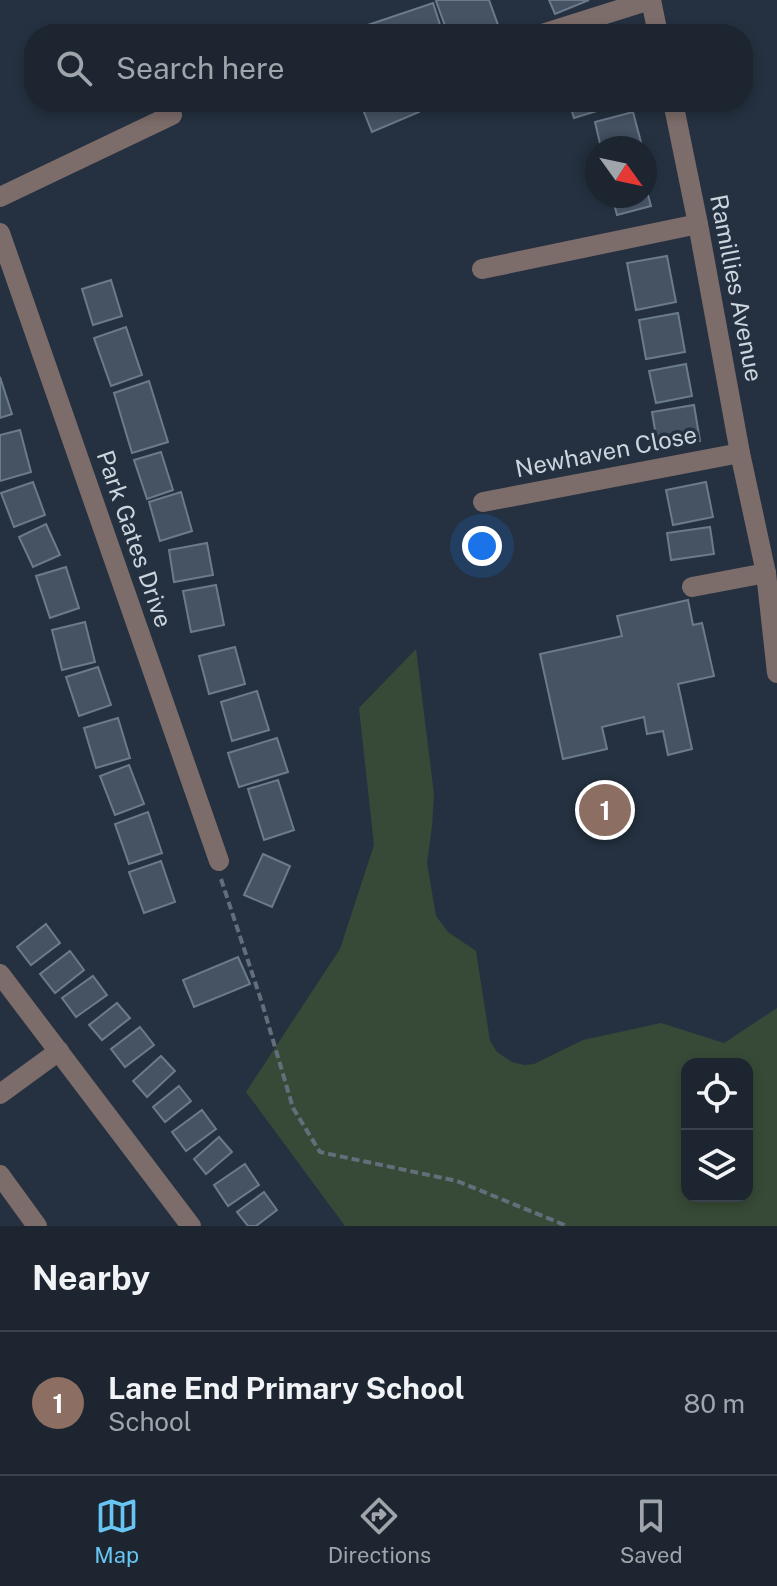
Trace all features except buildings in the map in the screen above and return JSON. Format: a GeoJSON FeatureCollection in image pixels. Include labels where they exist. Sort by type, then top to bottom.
{"type":"FeatureCollection","features":[{"type":"Feature","properties":{"kind":"street"},"geometry":{"type":"LineString","coordinates":[[574,24],[651,0],[656,24]]}},
{"type":"Feature","properties":{"kind":"street","name":"Ramillies Avenue"},"geometry":{"type":"LineString","coordinates":[[675,112],[766,573],[775,629],[777,673]]}},
{"type":"Feature","properties":{"kind":"street"},"geometry":{"type":"LineString","coordinates":[[0,197],[172,115]]}},
{"type":"Feature","properties":{"kind":"street"},"geometry":{"type":"LineString","coordinates":[[482,269],[698,224]]}},
{"type":"Feature","properties":{"kind":"street","name":"Park Gates Drive"},"geometry":{"type":"LineString","coordinates":[[0,233],[219,861]]}},
{"type":"Feature","properties":{"kind":"street","name":"Newhaven Close"},"geometry":{"type":"LineString","coordinates":[[483,502],[740,453]]}},
{"type":"Feature","properties":{"kind":"street"},"geometry":{"type":"LineString","coordinates":[[692,587],[766,573]]}},
{"type":"Feature","properties":{"kind":"street"},"geometry":{"type":"LineString","coordinates":[[0,974],[191,1226]]}},
{"type":"Feature","properties":{"kind":"street"},"geometry":{"type":"LineString","coordinates":[[0,1094],[59,1051]]}},
{"type":"Feature","properties":{"kind":"street"},"geometry":{"type":"LineString","coordinates":[[0,1175],[37,1226]]}},
{"type":"Feature","properties":{"kind":"path"},"geometry":{"type":"LineString","coordinates":[[219,861],[219,875],[293,1108],[320,1152],[457,1181],[567,1226]]}},
{"type":"Feature","properties":{"kind":"green space"},"geometry":{"type":"Polygon","coordinates":[[[416,649],[434,794],[427,863],[436,916],[448,932],[476,951],[490,1041],[497,1052],[512,1062],[524,1065],[534,1064],[583,1040],[661,1023],[724,1043],[777,1008],[777,1226],[345,1226],[246,1092],[340,949],[374,845],[359,708],[416,649]]]}},
{"type":"Feature","properties":{"kind":"place","name":"Lane End Primary School"},"geometry":{"type":"Point","coordinates":[605,810]}}]}
